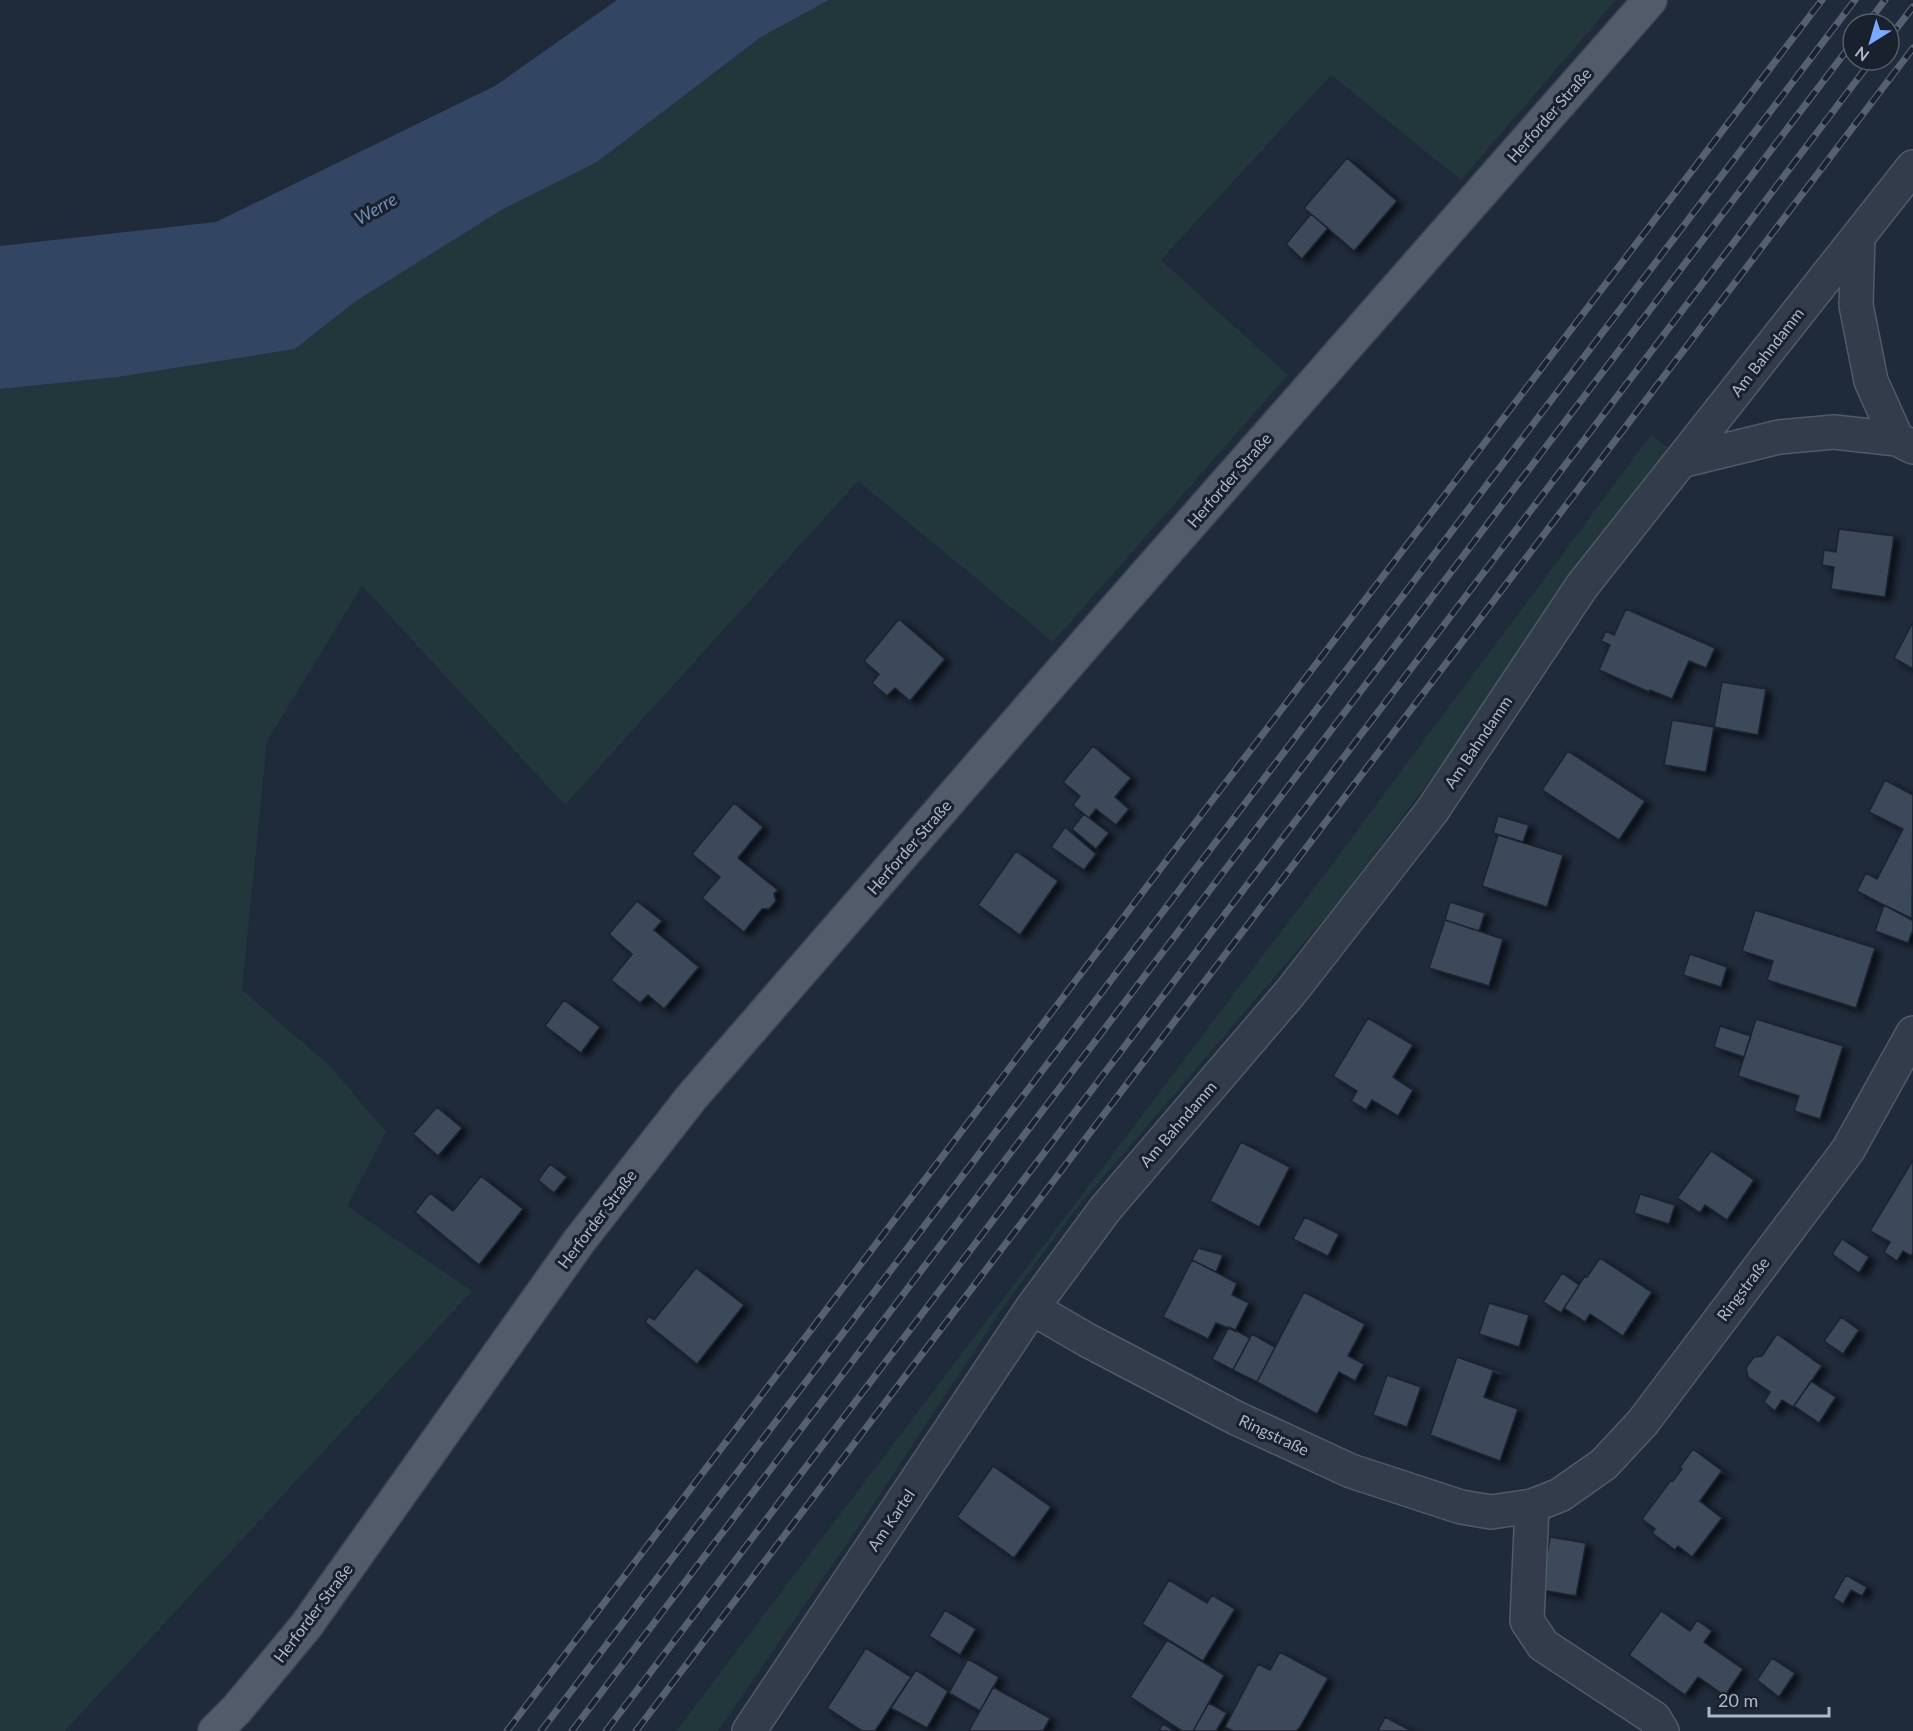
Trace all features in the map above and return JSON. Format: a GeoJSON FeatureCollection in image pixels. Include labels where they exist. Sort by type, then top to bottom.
{"type":"FeatureCollection","features":[{"type":"Feature","properties":{"kind":"main road","name":"Herforder Straße"},"geometry":{"type":"LineString","coordinates":[[215,1731],[237,1709],[306,1626],[580,1240],[691,1098],[1650,0]]}},
{"type":"Feature","properties":{"kind":"street","name":"Am Bahndamm"},"geometry":{"type":"LineString","coordinates":[[1032,1308],[1106,1208],[1290,993],[1432,811],[1582,586],[1913,167]]}},
{"type":"Feature","properties":{"kind":"street"},"geometry":{"type":"LineString","coordinates":[[1858,238],[1856,305],[1871,381],[1905,443]]}},
{"type":"Feature","properties":{"kind":"street"},"geometry":{"type":"LineString","coordinates":[[1681,461],[1779,437],[1834,432],[1905,443]]}},
{"type":"Feature","properties":{"kind":"street","name":"Ringstraße"},"geometry":{"type":"LineString","coordinates":[[1032,1308],[1087,1340],[1236,1418],[1351,1471],[1461,1507],[1481,1511],[1491,1512],[1532,1506],[1560,1495],[1604,1464],[1643,1422],[1848,1150],[1913,1033]]}},
{"type":"Feature","properties":{"kind":"street","name":"Am Kartel"},"geometry":{"type":"LineString","coordinates":[[749,1731],[1032,1308]]}},
{"type":"Feature","properties":{"kind":"street"},"geometry":{"type":"LineString","coordinates":[[1532,1506],[1527,1622],[1544,1645],[1654,1718],[1662,1731]]}},
{"type":"Feature","properties":{"kind":"green space"},"geometry":{"type":"Polygon","coordinates":[[[829,0],[1616,0],[1461,180],[1331,75],[1161,260],[1288,375],[1053,642],[858,481],[565,805],[362,586],[267,741],[242,990],[330,1066],[386,1132],[347,1206],[472,1291],[65,1731],[0,1731],[0,389],[118,377],[295,349],[356,301],[503,209],[597,162],[761,37],[829,0]]]}},
{"type":"Feature","properties":{"kind":"green space"},"geometry":{"type":"Polygon","coordinates":[[[1651,435],[1670,449],[1565,582],[1446,759],[1337,904],[1072,1214],[1004,1306],[859,1526],[718,1731],[676,1731],[1330,867],[1651,435]]]}},
{"type":"Feature","properties":{"kind":"water","name":"Werre"},"geometry":{"type":"Polygon","coordinates":[[[617,0],[829,0],[761,37],[597,162],[503,209],[356,301],[295,349],[118,377],[0,389],[0,246],[216,222],[495,86],[617,0]]]}},
{"type":"Feature","properties":{"kind":"building"},"geometry":{"type":"Polygon","coordinates":[[[1347,158],[1397,201],[1354,251],[1304,208],[1347,158]]]}},
{"type":"Feature","properties":{"kind":"building"},"geometry":{"type":"Polygon","coordinates":[[[1311,214],[1328,228],[1302,259],[1286,244],[1311,214]]]}},
{"type":"Feature","properties":{"kind":"building"},"geometry":{"type":"Polygon","coordinates":[[[1839,529],[1894,536],[1885,597],[1831,589],[1834,567],[1822,565],[1824,550],[1836,552],[1839,529]]]}},
{"type":"Feature","properties":{"kind":"building"},"geometry":{"type":"Polygon","coordinates":[[[1626,609],[1715,648],[1706,668],[1689,661],[1672,699],[1650,690],[1649,692],[1599,670],[1610,645],[1601,641],[1606,631],[1614,635],[1626,609]]]}},
{"type":"Feature","properties":{"kind":"building"},"geometry":{"type":"Polygon","coordinates":[[[899,619],[945,659],[910,701],[895,688],[887,696],[872,683],[879,674],[864,661],[899,619]]]}},
{"type":"Feature","properties":{"kind":"building"},"geometry":{"type":"Polygon","coordinates":[[[1913,622],[1913,669],[1894,658],[1913,622]]]}},
{"type":"Feature","properties":{"kind":"building"},"geometry":{"type":"Polygon","coordinates":[[[1722,682],[1766,689],[1758,735],[1714,727],[1722,682]]]}},
{"type":"Feature","properties":{"kind":"building"},"geometry":{"type":"Polygon","coordinates":[[[1672,720],[1714,727],[1706,772],[1664,765],[1672,720]]]}},
{"type":"Feature","properties":{"kind":"building"},"geometry":{"type":"Polygon","coordinates":[[[1093,746],[1131,778],[1115,797],[1129,809],[1116,825],[1096,809],[1089,818],[1084,814],[1073,805],[1080,796],[1063,782],[1093,746]]]}},
{"type":"Feature","properties":{"kind":"building"},"geometry":{"type":"Polygon","coordinates":[[[1568,751],[1645,801],[1619,840],[1542,790],[1568,751]]]}},
{"type":"Feature","properties":{"kind":"building"},"geometry":{"type":"Polygon","coordinates":[[[1885,780],[1913,795],[1912,920],[1857,891],[1866,873],[1877,879],[1903,829],[1869,812],[1885,780]]]}},
{"type":"Feature","properties":{"kind":"building"},"geometry":{"type":"Polygon","coordinates":[[[734,803],[763,827],[738,858],[778,890],[774,894],[776,901],[769,909],[762,909],[744,932],[702,898],[720,877],[692,854],[734,803]]]}},
{"type":"Feature","properties":{"kind":"building"},"geometry":{"type":"Polygon","coordinates":[[[1084,814],[1109,833],[1096,849],[1072,829],[1084,814]]]}},
{"type":"Feature","properties":{"kind":"building"},"geometry":{"type":"Polygon","coordinates":[[[1498,816],[1529,825],[1523,842],[1493,833],[1498,816]]]}},
{"type":"Feature","properties":{"kind":"building"},"geometry":{"type":"Polygon","coordinates":[[[1065,827],[1096,854],[1084,870],[1051,847],[1065,827]]]}},
{"type":"Feature","properties":{"kind":"building"},"geometry":{"type":"Polygon","coordinates":[[[1498,835],[1563,855],[1547,907],[1482,886],[1498,835]]]}},
{"type":"Feature","properties":{"kind":"building"},"geometry":{"type":"Polygon","coordinates":[[[1016,851],[1058,881],[1020,935],[978,905],[1016,851]]]}},
{"type":"Feature","properties":{"kind":"building"},"geometry":{"type":"Polygon","coordinates":[[[637,901],[662,921],[654,930],[699,967],[664,1009],[648,995],[640,1003],[611,980],[632,954],[609,934],[637,901]]]}},
{"type":"Feature","properties":{"kind":"building"},"geometry":{"type":"Polygon","coordinates":[[[1450,902],[1485,913],[1479,931],[1445,920],[1450,902]]]}},
{"type":"Feature","properties":{"kind":"building"},"geometry":{"type":"Polygon","coordinates":[[[1884,905],[1913,919],[1913,930],[1908,943],[1875,931],[1884,905]]]}},
{"type":"Feature","properties":{"kind":"building"},"geometry":{"type":"Polygon","coordinates":[[[1755,910],[1875,948],[1856,1008],[1767,980],[1773,961],[1742,951],[1755,910]]]}},
{"type":"Feature","properties":{"kind":"building"},"geometry":{"type":"Polygon","coordinates":[[[1445,920],[1503,939],[1489,986],[1429,968],[1445,920]]]}},
{"type":"Feature","properties":{"kind":"building"},"geometry":{"type":"Polygon","coordinates":[[[1690,954],[1727,967],[1721,987],[1683,975],[1690,954]]]}},
{"type":"Feature","properties":{"kind":"building"},"geometry":{"type":"Polygon","coordinates":[[[564,1000],[600,1027],[581,1053],[545,1026],[564,1000]]]}},
{"type":"Feature","properties":{"kind":"building"},"geometry":{"type":"Polygon","coordinates":[[[1368,1018],[1413,1045],[1393,1077],[1413,1090],[1398,1116],[1372,1100],[1366,1110],[1351,1101],[1357,1091],[1333,1076],[1368,1018]]]}},
{"type":"Feature","properties":{"kind":"building"},"geometry":{"type":"Polygon","coordinates":[[[1756,1019],[1843,1046],[1820,1119],[1794,1111],[1799,1096],[1738,1076],[1756,1019]]]}},
{"type":"Feature","properties":{"kind":"building"},"geometry":{"type":"Polygon","coordinates":[[[1720,1026],[1751,1036],[1744,1057],[1714,1047],[1720,1026]]]}},
{"type":"Feature","properties":{"kind":"building"},"geometry":{"type":"Polygon","coordinates":[[[437,1107],[462,1128],[438,1156],[413,1134],[437,1107]]]}},
{"type":"Feature","properties":{"kind":"building"},"geometry":{"type":"Polygon","coordinates":[[[1241,1142],[1290,1167],[1259,1227],[1210,1201],[1241,1142]]]}},
{"type":"Feature","properties":{"kind":"building"},"geometry":{"type":"Polygon","coordinates":[[[1711,1151],[1754,1180],[1727,1220],[1705,1205],[1700,1213],[1677,1198],[1711,1151]]]}},
{"type":"Feature","properties":{"kind":"building"},"geometry":{"type":"Polygon","coordinates":[[[1913,1160],[1913,1253],[1911,1256],[1903,1251],[1897,1261],[1884,1252],[1890,1242],[1870,1231],[1913,1160]]]}},
{"type":"Feature","properties":{"kind":"building"},"geometry":{"type":"Polygon","coordinates":[[[550,1164],[567,1177],[554,1193],[538,1180],[550,1164]]]}},
{"type":"Feature","properties":{"kind":"building"},"geometry":{"type":"Polygon","coordinates":[[[481,1176],[523,1209],[479,1265],[415,1212],[430,1193],[453,1211],[481,1176]]]}},
{"type":"Feature","properties":{"kind":"building"},"geometry":{"type":"Polygon","coordinates":[[[1640,1194],[1675,1205],[1669,1224],[1634,1213],[1640,1194]]]}},
{"type":"Feature","properties":{"kind":"building"},"geometry":{"type":"Polygon","coordinates":[[[1305,1217],[1339,1234],[1328,1256],[1293,1239],[1305,1217]]]}},
{"type":"Feature","properties":{"kind":"building"},"geometry":{"type":"Polygon","coordinates":[[[1842,1239],[1869,1257],[1859,1273],[1832,1254],[1842,1239]]]}},
{"type":"Feature","properties":{"kind":"building"},"geometry":{"type":"Polygon","coordinates":[[[1198,1248],[1223,1255],[1216,1272],[1192,1260],[1198,1248]]]}},
{"type":"Feature","properties":{"kind":"building"},"geometry":{"type":"Polygon","coordinates":[[[1600,1258],[1652,1292],[1623,1336],[1590,1314],[1585,1322],[1564,1308],[1600,1258]]]}},
{"type":"Feature","properties":{"kind":"building"},"geometry":{"type":"Polygon","coordinates":[[[1192,1260],[1237,1283],[1232,1295],[1249,1303],[1235,1331],[1216,1323],[1208,1339],[1163,1317],[1192,1260]]]}},
{"type":"Feature","properties":{"kind":"building"},"geometry":{"type":"Polygon","coordinates":[[[696,1268],[744,1305],[697,1364],[645,1322],[649,1316],[654,1320],[696,1268]]]}},
{"type":"Feature","properties":{"kind":"building"},"geometry":{"type":"Polygon","coordinates":[[[1562,1273],[1579,1285],[1561,1313],[1543,1302],[1562,1273]]]}},
{"type":"Feature","properties":{"kind":"building"},"geometry":{"type":"Polygon","coordinates":[[[1304,1292],[1365,1324],[1348,1356],[1364,1364],[1355,1381],[1339,1372],[1317,1414],[1257,1382],[1304,1292]]]}},
{"type":"Feature","properties":{"kind":"building"},"geometry":{"type":"Polygon","coordinates":[[[1489,1303],[1529,1315],[1519,1347],[1479,1334],[1489,1303]]]}},
{"type":"Feature","properties":{"kind":"building"},"geometry":{"type":"Polygon","coordinates":[[[1841,1317],[1859,1330],[1843,1354],[1824,1341],[1841,1317]]]}},
{"type":"Feature","properties":{"kind":"building"},"geometry":{"type":"Polygon","coordinates":[[[1229,1327],[1250,1338],[1233,1370],[1212,1359],[1229,1327]]]}},
{"type":"Feature","properties":{"kind":"building"},"geometry":{"type":"Polygon","coordinates":[[[1252,1334],[1275,1347],[1257,1382],[1233,1370],[1252,1334]]]}},
{"type":"Feature","properties":{"kind":"building"},"geometry":{"type":"Polygon","coordinates":[[[1777,1334],[1822,1366],[1793,1407],[1782,1400],[1775,1411],[1764,1402],[1770,1392],[1748,1377],[1746,1368],[1754,1357],[1762,1356],[1777,1334]]]}},
{"type":"Feature","properties":{"kind":"building"},"geometry":{"type":"Polygon","coordinates":[[[1457,1357],[1502,1373],[1502,1375],[1493,1372],[1484,1397],[1518,1409],[1500,1461],[1430,1435],[1457,1357]]]}},
{"type":"Feature","properties":{"kind":"building"},"geometry":{"type":"Polygon","coordinates":[[[1387,1375],[1421,1387],[1407,1427],[1373,1415],[1387,1375]]]}},
{"type":"Feature","properties":{"kind":"building"},"geometry":{"type":"Polygon","coordinates":[[[1811,1381],[1836,1397],[1819,1423],[1794,1406],[1811,1381]]]}},
{"type":"Feature","properties":{"kind":"building"},"geometry":{"type":"Polygon","coordinates":[[[1693,1449],[1729,1476],[1721,1472],[1700,1501],[1722,1518],[1692,1557],[1678,1546],[1675,1550],[1652,1533],[1655,1529],[1642,1519],[1682,1469],[1680,1467],[1693,1449]]]}},
{"type":"Feature","properties":{"kind":"building"},"geometry":{"type":"Polygon","coordinates":[[[993,1466],[1051,1507],[1014,1558],[957,1517],[993,1466]]]}},
{"type":"Feature","properties":{"kind":"building"},"geometry":{"type":"Polygon","coordinates":[[[1550,1537],[1586,1543],[1576,1596],[1541,1590],[1550,1537]]]}},
{"type":"Feature","properties":{"kind":"building"},"geometry":{"type":"Polygon","coordinates":[[[1846,1575],[1867,1587],[1862,1596],[1851,1590],[1843,1604],[1833,1598],[1846,1575]]]}},
{"type":"Feature","properties":{"kind":"building"},"geometry":{"type":"Polygon","coordinates":[[[1169,1580],[1207,1603],[1212,1595],[1235,1609],[1203,1661],[1142,1624],[1169,1580]]]}},
{"type":"Feature","properties":{"kind":"building"},"geometry":{"type":"Polygon","coordinates":[[[945,1610],[976,1629],[960,1655],[929,1636],[945,1610]]]}},
{"type":"Feature","properties":{"kind":"building"},"geometry":{"type":"Polygon","coordinates":[[[1661,1611],[1690,1631],[1697,1620],[1712,1631],[1704,1642],[1743,1669],[1725,1696],[1698,1677],[1685,1695],[1629,1655],[1661,1611]]]}},
{"type":"Feature","properties":{"kind":"building"},"geometry":{"type":"Polygon","coordinates":[[[1167,1640],[1224,1675],[1193,1731],[1182,1731],[1130,1697],[1167,1640]]]}},
{"type":"Feature","properties":{"kind":"building"},"geometry":{"type":"Polygon","coordinates":[[[866,1648],[911,1677],[875,1731],[862,1731],[827,1708],[866,1648]]]}},
{"type":"Feature","properties":{"kind":"building"},"geometry":{"type":"Polygon","coordinates":[[[1280,1652],[1328,1678],[1300,1727],[1296,1731],[1233,1731],[1225,1727],[1258,1664],[1270,1670],[1280,1652]]]}},
{"type":"Feature","properties":{"kind":"building"},"geometry":{"type":"Polygon","coordinates":[[[1772,1658],[1795,1673],[1779,1697],[1757,1680],[1772,1658]]]}},
{"type":"Feature","properties":{"kind":"building"},"geometry":{"type":"Polygon","coordinates":[[[968,1659],[999,1677],[980,1711],[949,1693],[968,1659]]]}},
{"type":"Feature","properties":{"kind":"building"},"geometry":{"type":"Polygon","coordinates":[[[916,1670],[948,1691],[927,1728],[891,1708],[916,1670]]]}},
{"type":"Feature","properties":{"kind":"building"},"geometry":{"type":"Polygon","coordinates":[[[993,1687],[1050,1718],[1043,1731],[969,1731],[993,1687]]]}},
{"type":"Feature","properties":{"kind":"building"},"geometry":{"type":"Polygon","coordinates":[[[1209,1703],[1227,1713],[1216,1731],[1193,1731],[1209,1703]]]}},
{"type":"Feature","properties":{"kind":"building"},"geometry":{"type":"Polygon","coordinates":[[[1385,1717],[1412,1731],[1378,1731],[1385,1717]]]}},
{"type":"Feature","properties":{"kind":"building"},"geometry":{"type":"Polygon","coordinates":[[[1163,1724],[1175,1731],[1159,1731],[1163,1724]]]}},
{"type":"Feature","properties":{"kind":"railway"},"geometry":{"type":"LineString","coordinates":[[507,1731],[1822,0]]}},
{"type":"Feature","properties":{"kind":"railway"},"geometry":{"type":"LineString","coordinates":[[541,1731],[1855,0]]}},
{"type":"Feature","properties":{"kind":"railway"},"geometry":{"type":"LineString","coordinates":[[1876,12],[1885,0]]}},
{"type":"Feature","properties":{"kind":"railway"},"geometry":{"type":"LineString","coordinates":[[1901,22],[1913,7]]}},
{"type":"Feature","properties":{"kind":"railway"},"geometry":{"type":"LineString","coordinates":[[636,1731],[1913,48]]}},
{"type":"Feature","properties":{"kind":"railway"},"geometry":{"type":"LineString","coordinates":[[572,1731],[1841,58]]}},
{"type":"Feature","properties":{"kind":"railway"},"geometry":{"type":"LineString","coordinates":[[606,1731],[1863,72]]}}]}
